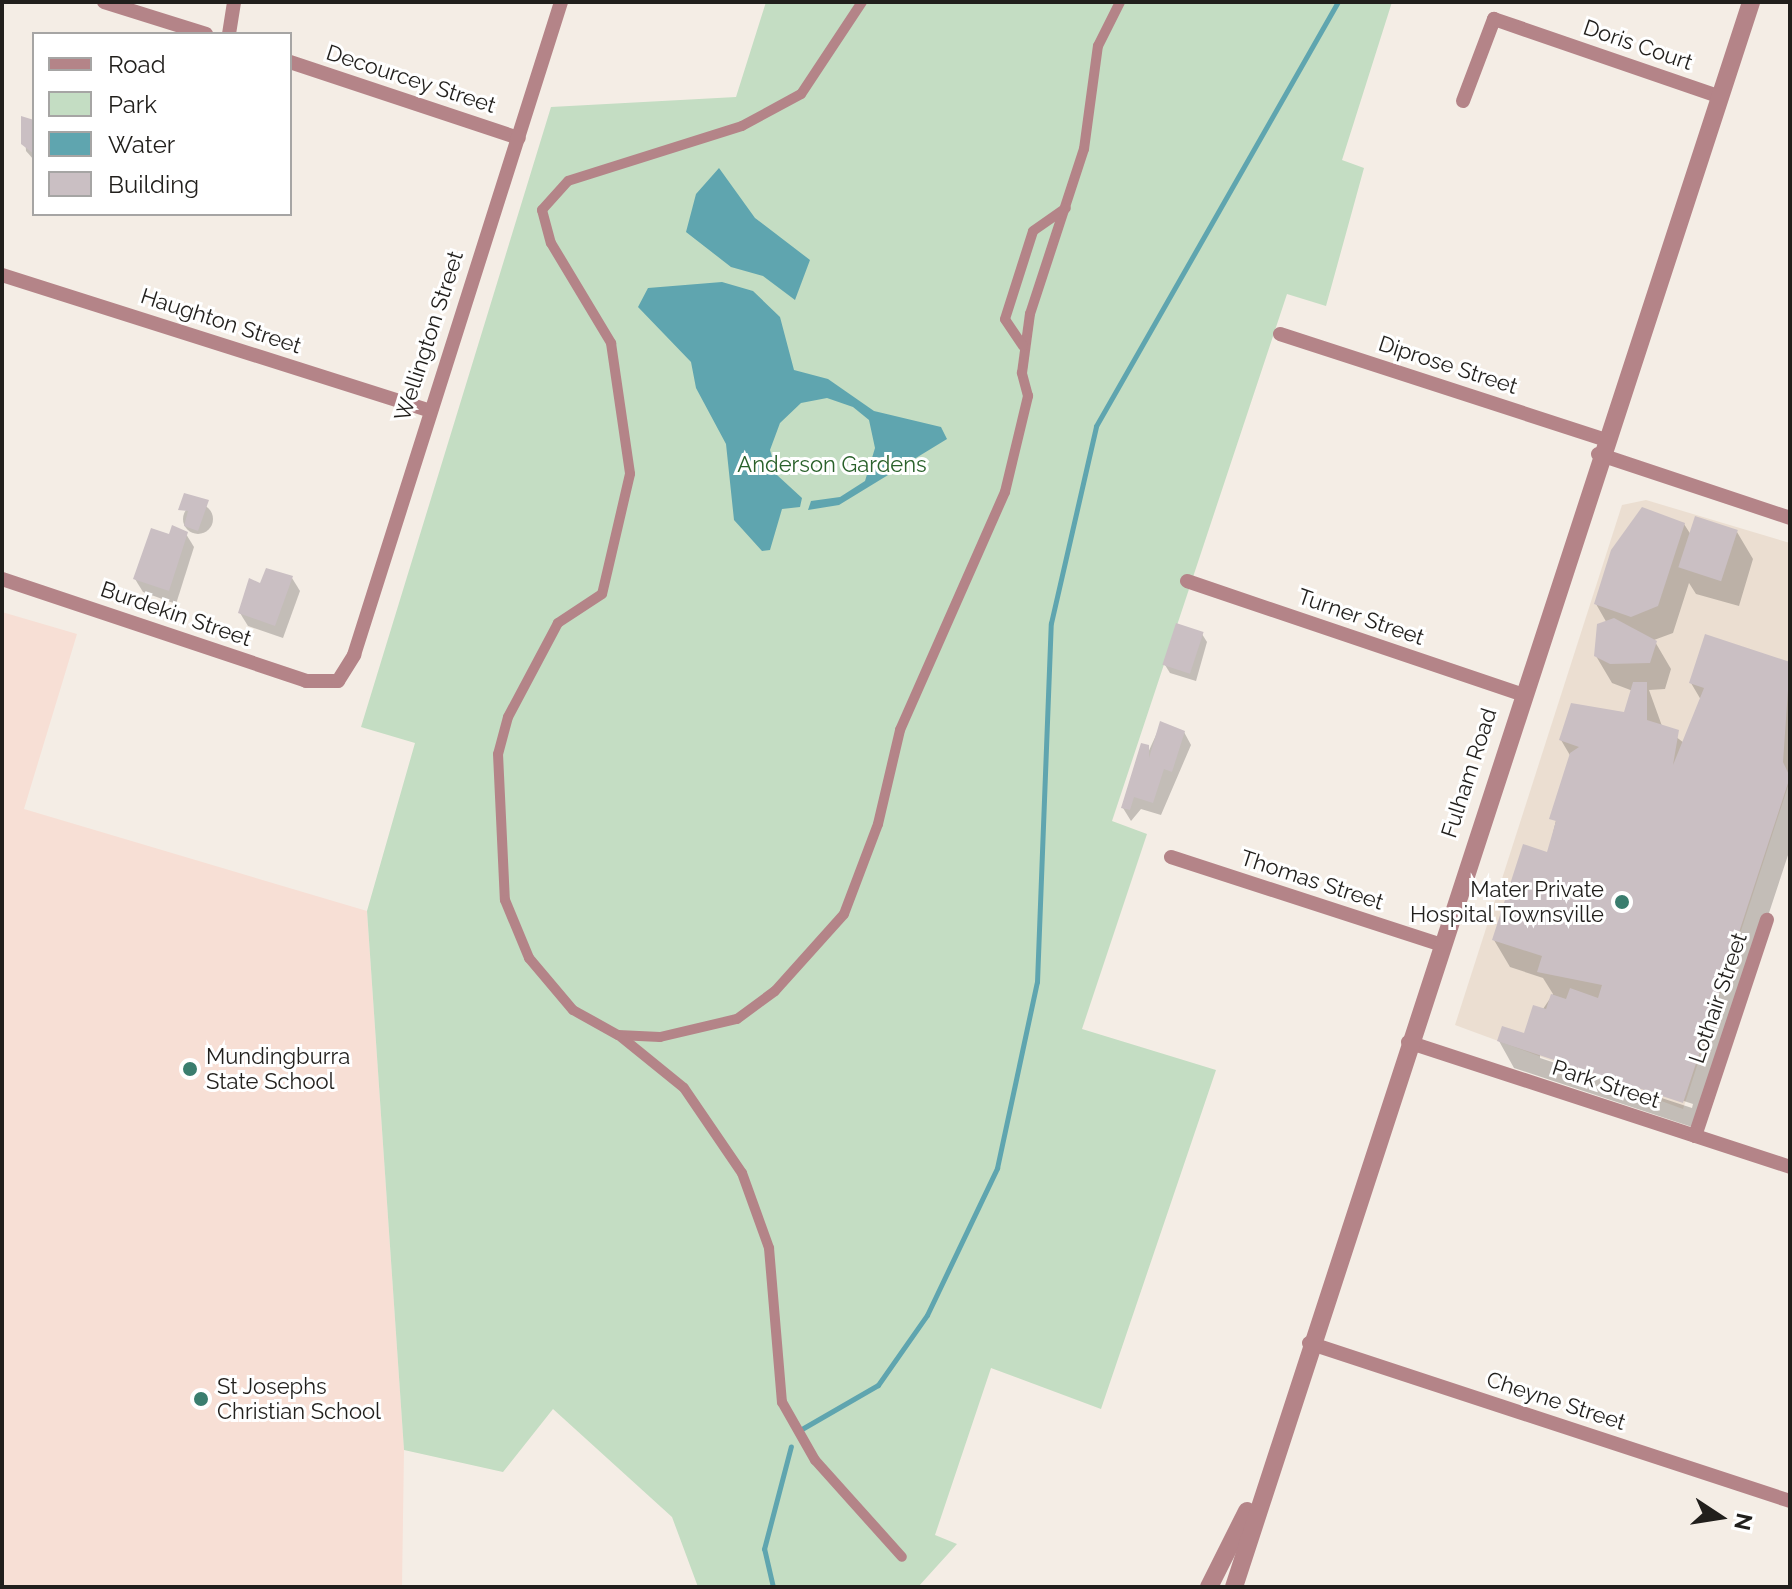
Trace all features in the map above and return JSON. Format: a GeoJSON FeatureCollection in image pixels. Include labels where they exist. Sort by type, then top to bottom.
{"type":"FeatureCollection","features":[{"type":"Feature","properties":{"kind":"street"},"geometry":{"type":"LineString","coordinates":[[104,2],[200,32]]}},
{"type":"Feature","properties":{"kind":"street"},"geometry":{"type":"LineString","coordinates":[[229,32],[234,2]]}},
{"type":"Feature","properties":{"kind":"street","name":"Wellington Street"},"geometry":{"type":"LineString","coordinates":[[338,681],[354,655],[428,410],[561,2]]}},
{"type":"Feature","properties":{"kind":"street"},"geometry":{"type":"LineString","coordinates":[[862,2],[801,94],[742,126],[568,181],[542,210],[551,243],[611,343],[630,474],[602,594],[558,623],[508,717],[498,754],[505,900],[529,958],[573,1010],[618,1035],[684,1088],[742,1173],[769,1248],[776,1364],[793,1426],[902,1557]]}},
{"type":"Feature","properties":{"kind":"street"},"geometry":{"type":"LineString","coordinates":[[618,1035],[660,1037],[737,1019],[775,991],[844,914],[878,824],[900,730],[1005,492],[1028,396],[1023,346],[1084,149],[1098,46],[1120,2]]}},
{"type":"Feature","properties":{"kind":"street","name":"Fulham Road"},"geometry":{"type":"LineString","coordinates":[[1234,1587],[1269,1466],[1715,95],[1740,2]]}},
{"type":"Feature","properties":{"kind":"street","name":"Fulham Road"},"geometry":{"type":"LineString","coordinates":[[1715,95],[1751,2]]}},
{"type":"Feature","properties":{"kind":"street","name":"Doris Court"},"geometry":{"type":"LineString","coordinates":[[1463,101],[1494,19],[1715,95]]}},
{"type":"Feature","properties":{"kind":"street","name":"Decourcey Street"},"geometry":{"type":"LineString","coordinates":[[292,63],[519,138]]}},
{"type":"Feature","properties":{"kind":"street"},"geometry":{"type":"LineString","coordinates":[[1023,346],[1005,319],[1033,231],[1066,208]]}},
{"type":"Feature","properties":{"kind":"street","name":"Haughton Street"},"geometry":{"type":"LineString","coordinates":[[2,275],[428,410]]}},
{"type":"Feature","properties":{"kind":"street","name":"Diprose Street"},"geometry":{"type":"LineString","coordinates":[[1280,334],[1601,446],[1790,518]]}},
{"type":"Feature","properties":{"kind":"street","name":"Burdekin Street"},"geometry":{"type":"LineString","coordinates":[[2,579],[306,681],[338,681]]}},
{"type":"Feature","properties":{"kind":"street","name":"Turner Street"},"geometry":{"type":"LineString","coordinates":[[1187,581],[1520,694]]}},
{"type":"Feature","properties":{"kind":"street","name":"Thomas Street"},"geometry":{"type":"LineString","coordinates":[[1171,857],[1439,944]]}},
{"type":"Feature","properties":{"kind":"street","name":"Lothair Street"},"geometry":{"type":"LineString","coordinates":[[1695,1136],[1767,920]]}},
{"type":"Feature","properties":{"kind":"street","name":"Park Street"},"geometry":{"type":"LineString","coordinates":[[1408,1042],[1790,1167]]}},
{"type":"Feature","properties":{"kind":"street","name":"Cheyne Street"},"geometry":{"type":"LineString","coordinates":[[1309,1343],[1790,1501]]}},
{"type":"Feature","properties":{"kind":"street","name":"Fulham Road"},"geometry":{"type":"LineString","coordinates":[[1209,1587],[1269,1466]]}},
{"type":"Feature","properties":{"kind":"shaded area","name":"Mater Private Hospital Townsville"},"geometry":{"type":"Polygon","coordinates":[[[1646,500],[1790,543],[1790,780],[1683,1109],[1455,1025],[1622,505],[1646,500]]]}},
{"type":"Feature","properties":{"kind":"shaded area"},"geometry":{"type":"Polygon","coordinates":[[[2,612],[77,634],[24,809],[367,911],[404,1450],[402,1587],[2,1587],[2,612]]]}},
{"type":"Feature","properties":{"kind":"green space","name":"Anderson Gardens"},"geometry":{"type":"Polygon","coordinates":[[[766,2],[1392,2],[1342,160],[1364,168],[1326,306],[1287,294],[1112,821],[1147,834],[1082,1029],[1216,1070],[1101,1409],[991,1368],[935,1535],[957,1544],[918,1587],[698,1587],[672,1517],[553,1409],[503,1472],[404,1450],[367,911],[415,743],[361,727],[551,107],[736,97],[766,2]]]}},
{"type":"Feature","properties":{"kind":"water"},"geometry":{"type":"Polygon","coordinates":[[[719,168],[755,218],[810,260],[795,300],[763,276],[731,267],[686,232],[696,194],[719,168]]]}},
{"type":"Feature","properties":{"kind":"water"},"geometry":{"type":"Polygon","coordinates":[[[722,282],[753,291],[780,317],[794,370],[828,379],[874,411],[941,427],[947,439],[839,505],[808,510],[811,501],[840,497],[865,481],[875,448],[869,420],[853,407],[827,398],[801,403],[780,423],[770,450],[777,475],[802,498],[800,507],[782,509],[770,550],[762,551],[734,520],[726,444],[696,388],[691,362],[638,307],[648,288],[722,282]]]}},
{"type":"Feature","properties":{"kind":"building"},"geometry":{"type":"Polygon","coordinates":[[[21,116],[32,119],[32,152],[21,144],[21,116]]]}},
{"type":"Feature","properties":{"kind":"building"},"geometry":{"type":"Polygon","coordinates":[[[184,493],[209,500],[198,531],[184,526],[188,511],[178,510],[184,493]]]}},
{"type":"Feature","properties":{"kind":"building"},"geometry":{"type":"Polygon","coordinates":[[[1642,507],[1685,523],[1658,606],[1631,617],[1594,604],[1611,550],[1642,507]]]}},
{"type":"Feature","properties":{"kind":"building"},"geometry":{"type":"Polygon","coordinates":[[[1695,516],[1738,530],[1721,581],[1678,567],[1695,516]]]}},
{"type":"Feature","properties":{"kind":"building"},"geometry":{"type":"Polygon","coordinates":[[[172,525],[188,532],[169,591],[133,579],[151,528],[169,534],[172,525]]]}},
{"type":"Feature","properties":{"kind":"building"},"geometry":{"type":"Polygon","coordinates":[[[266,568],[293,576],[275,626],[238,613],[249,578],[260,583],[266,568]]]}},
{"type":"Feature","properties":{"kind":"building"},"geometry":{"type":"Polygon","coordinates":[[[1614,618],[1657,641],[1650,663],[1610,664],[1594,656],[1597,624],[1614,618]]]}},
{"type":"Feature","properties":{"kind":"building"},"geometry":{"type":"Polygon","coordinates":[[[1176,623],[1204,632],[1190,674],[1162,665],[1176,623]]]}},
{"type":"Feature","properties":{"kind":"building","name":"Mater Private Hospital Townsville"},"geometry":{"type":"Polygon","coordinates":[[[1705,634],[1790,662],[1783,762],[1790,777],[1683,1103],[1497,1041],[1502,1026],[1524,1033],[1533,1005],[1546,1009],[1551,994],[1566,999],[1570,988],[1598,998],[1602,985],[1537,972],[1542,956],[1492,940],[1523,844],[1547,852],[1556,821],[1549,819],[1570,753],[1579,747],[1559,740],[1571,703],[1624,712],[1633,682],[1647,682],[1647,720],[1679,730],[1673,765],[1704,688],[1689,683],[1705,634]]]}},
{"type":"Feature","properties":{"kind":"building"},"geometry":{"type":"Polygon","coordinates":[[[1160,721],[1185,731],[1172,772],[1164,769],[1153,803],[1134,797],[1130,810],[1121,808],[1141,743],[1149,745],[1149,758],[1160,721]]]}},
{"type":"Feature","properties":{"kind":"waterway"},"geometry":{"type":"LineString","coordinates":[[800,1430],[878,1385],[927,1315],[997,1168],[1037,982],[1051,623],[1096,426],[1338,2]]}},
{"type":"Feature","properties":{"kind":"waterway"},"geometry":{"type":"LineString","coordinates":[[773,1587],[764,1549],[791,1446]]}},
{"type":"Feature","properties":{"kind":"place","name":"Mater Private Hospital Townsville"},"geometry":{"type":"Point","coordinates":[1622,902]}},
{"type":"Feature","properties":{"kind":"place","name":"Mundingburra State School"},"geometry":{"type":"Point","coordinates":[190,1069]}},
{"type":"Feature","properties":{"kind":"place","name":"St Josephs Christian School"},"geometry":{"type":"Point","coordinates":[201,1399]}}]}
